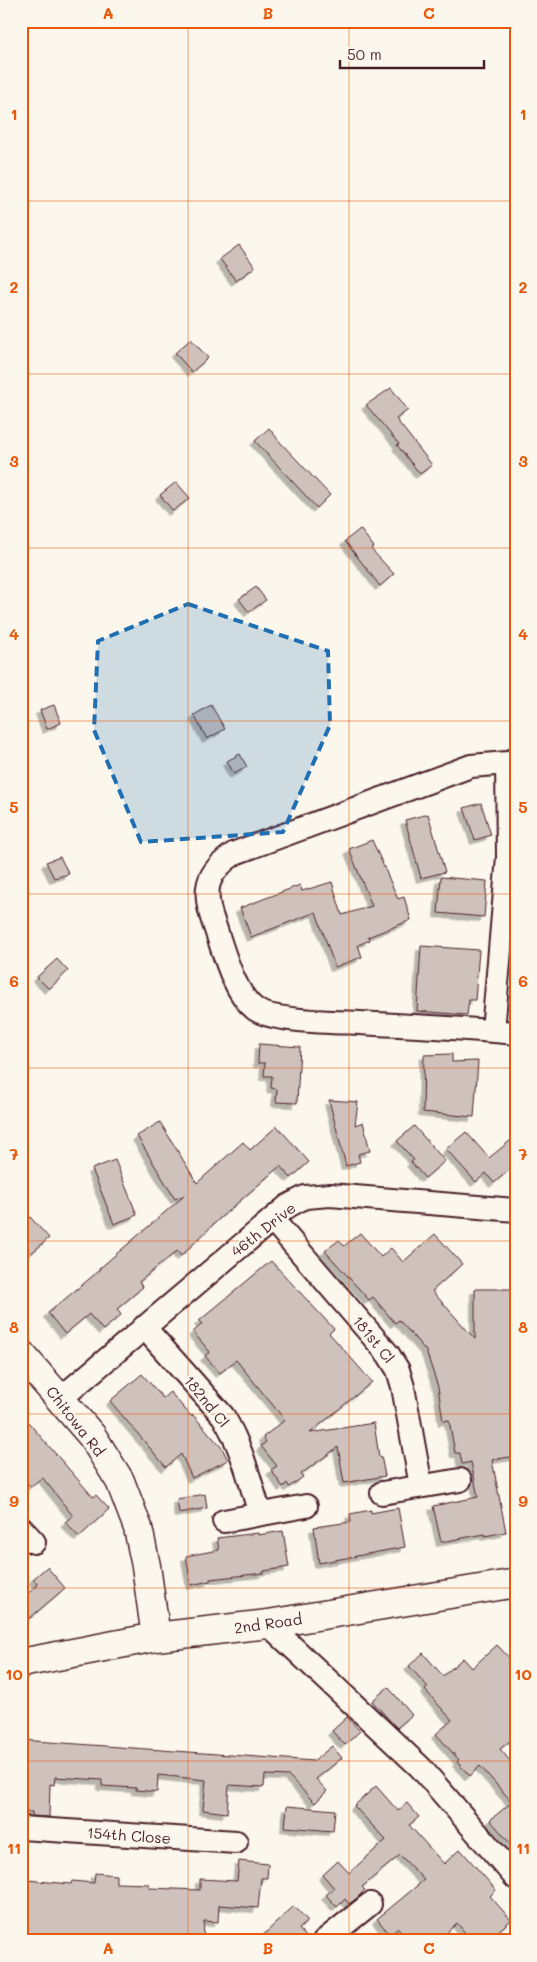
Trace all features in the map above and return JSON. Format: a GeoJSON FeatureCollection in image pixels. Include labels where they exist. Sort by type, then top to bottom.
{"type":"FeatureCollection","features":[{"type":"Feature","properties":{"kind":"street"},"geometry":{"type":"LineString","coordinates":[[492,1031],[512,858],[511,761],[471,766],[235,853],[221,862],[206,891],[208,907],[236,983],[256,1010],[294,1019],[516,1033]]}},
{"type":"Feature","properties":{"kind":"street","name":"46th Drive"},"geometry":{"type":"LineString","coordinates":[[60,1398],[272,1219],[288,1206],[305,1197],[330,1195],[516,1210]]}},
{"type":"Feature","properties":{"kind":"street","name":"181st Cl"},"geometry":{"type":"LineString","coordinates":[[272,1219],[388,1354],[398,1370],[403,1387],[421,1486]]}},
{"type":"Feature","properties":{"kind":"street","name":"182nd Cl"},"geometry":{"type":"LineString","coordinates":[[144,1327],[223,1416],[231,1428],[260,1514]]}},
{"type":"Feature","properties":{"kind":"street","name":"Chitowa Rd"},"geometry":{"type":"LineString","coordinates":[[21,1354],[92,1436],[120,1481],[138,1528],[146,1566],[156,1637]]}},
{"type":"Feature","properties":{"kind":"street"},"geometry":{"type":"LineString","coordinates":[[382,1493],[460,1480]]}},
{"type":"Feature","properties":{"kind":"street"},"geometry":{"type":"LineString","coordinates":[[224,1521],[306,1506]]}},
{"type":"Feature","properties":{"kind":"street","name":"2nd Road"},"geometry":{"type":"LineString","coordinates":[[21,1663],[156,1637],[268,1624],[516,1583]]}},
{"type":"Feature","properties":{"kind":"street"},"geometry":{"type":"LineString","coordinates":[[268,1624],[420,1767],[516,1878]]}},
{"type":"Feature","properties":{"kind":"street","name":"154th Close"},"geometry":{"type":"LineString","coordinates":[[21,1828],[236,1842]]}},
{"type":"Feature","properties":{"kind":"street"},"geometry":{"type":"LineString","coordinates":[[337,1937],[370,1904]]}},
{"type":"Feature","properties":{"kind":"highlighted area"},"geometry":{"type":"Polygon","coordinates":[[[188,604],[328,651],[330,725],[283,832],[141,842],[94,730],[98,641],[188,604]]]}},
{"type":"Feature","properties":{"kind":"building"},"geometry":{"type":"Polygon","coordinates":[[[239,245],[255,267],[236,281],[220,259],[239,245]]]}},
{"type":"Feature","properties":{"kind":"building"},"geometry":{"type":"Polygon","coordinates":[[[191,339],[208,358],[192,372],[175,353],[191,339]]]}},
{"type":"Feature","properties":{"kind":"building"},"geometry":{"type":"Polygon","coordinates":[[[391,388],[408,410],[396,419],[432,465],[420,474],[397,445],[399,444],[366,405],[391,388]]]}},
{"type":"Feature","properties":{"kind":"building"},"geometry":{"type":"Polygon","coordinates":[[[269,428],[330,495],[317,508],[255,441],[269,428]]]}},
{"type":"Feature","properties":{"kind":"building"},"geometry":{"type":"Polygon","coordinates":[[[176,482],[190,498],[173,511],[160,495],[176,482]]]}},
{"type":"Feature","properties":{"kind":"building"},"geometry":{"type":"Polygon","coordinates":[[[360,529],[374,547],[371,549],[394,574],[380,586],[345,541],[360,529]]]}},
{"type":"Feature","properties":{"kind":"building"},"geometry":{"type":"Polygon","coordinates":[[[256,587],[266,600],[249,612],[239,599],[256,587]]]}},
{"type":"Feature","properties":{"kind":"building"},"geometry":{"type":"Polygon","coordinates":[[[54,705],[61,723],[47,729],[40,710],[54,705]]]}},
{"type":"Feature","properties":{"kind":"building"},"geometry":{"type":"Polygon","coordinates":[[[211,705],[225,729],[207,739],[194,715],[211,705]]]}},
{"type":"Feature","properties":{"kind":"building"},"geometry":{"type":"Polygon","coordinates":[[[240,754],[247,767],[234,774],[227,761],[240,754]]]}},
{"type":"Feature","properties":{"kind":"building"},"geometry":{"type":"Polygon","coordinates":[[[481,803],[491,835],[475,840],[464,808],[481,803]]]}},
{"type":"Feature","properties":{"kind":"building"},"geometry":{"type":"Polygon","coordinates":[[[428,814],[445,872],[421,878],[405,820],[428,814]]]}},
{"type":"Feature","properties":{"kind":"building"},"geometry":{"type":"Polygon","coordinates":[[[372,840],[398,899],[404,897],[411,920],[368,937],[370,940],[358,945],[362,957],[335,967],[316,912],[251,937],[240,908],[300,885],[302,891],[332,882],[342,915],[372,906],[349,849],[372,840]]]}},
{"type":"Feature","properties":{"kind":"building"},"geometry":{"type":"Polygon","coordinates":[[[60,857],[69,874],[54,878],[46,862],[60,857]]]}},
{"type":"Feature","properties":{"kind":"building"},"geometry":{"type":"Polygon","coordinates":[[[441,877],[487,881],[484,917],[438,913],[441,877]]]}},
{"type":"Feature","properties":{"kind":"building"},"geometry":{"type":"Polygon","coordinates":[[[421,946],[479,950],[475,1000],[469,1000],[467,1015],[417,1011],[421,946]]]}},
{"type":"Feature","properties":{"kind":"building"},"geometry":{"type":"Polygon","coordinates":[[[57,959],[68,971],[49,989],[37,977],[57,959]]]}},
{"type":"Feature","properties":{"kind":"building"},"geometry":{"type":"Polygon","coordinates":[[[259,1044],[300,1047],[297,1103],[276,1102],[277,1089],[271,1088],[272,1076],[264,1076],[265,1063],[258,1063],[259,1044]]]}},
{"type":"Feature","properties":{"kind":"building"},"geometry":{"type":"Polygon","coordinates":[[[452,1054],[452,1062],[478,1061],[474,1117],[423,1112],[424,1055],[452,1054]]]}},
{"type":"Feature","properties":{"kind":"building"},"geometry":{"type":"Polygon","coordinates":[[[329,1100],[358,1102],[355,1125],[363,1122],[370,1151],[358,1154],[360,1162],[346,1166],[329,1100]]]}},
{"type":"Feature","properties":{"kind":"building"},"geometry":{"type":"Polygon","coordinates":[[[160,1122],[197,1183],[243,1142],[250,1150],[277,1126],[309,1162],[291,1178],[280,1166],[219,1219],[181,1256],[177,1251],[139,1282],[143,1287],[117,1309],[121,1315],[103,1330],[89,1314],[65,1334],[48,1313],[185,1195],[175,1199],[137,1136],[160,1122]]]}},
{"type":"Feature","properties":{"kind":"building"},"geometry":{"type":"Polygon","coordinates":[[[414,1126],[445,1161],[425,1178],[411,1162],[414,1160],[397,1141],[414,1126]]]}},
{"type":"Feature","properties":{"kind":"building"},"geometry":{"type":"Polygon","coordinates":[[[466,1132],[489,1158],[516,1136],[516,1164],[494,1183],[486,1173],[476,1182],[446,1149],[466,1132]]]}},
{"type":"Feature","properties":{"kind":"building"},"geometry":{"type":"Polygon","coordinates":[[[115,1160],[137,1215],[114,1224],[92,1169],[115,1160]]]}},
{"type":"Feature","properties":{"kind":"building"},"geometry":{"type":"Polygon","coordinates":[[[21,1207],[49,1238],[21,1262],[21,1207]]]}},
{"type":"Feature","properties":{"kind":"building"},"geometry":{"type":"Polygon","coordinates":[[[360,1233],[381,1257],[391,1248],[403,1262],[435,1234],[462,1264],[432,1291],[475,1339],[475,1289],[516,1289],[516,1456],[492,1460],[506,1532],[441,1542],[433,1506],[478,1497],[471,1462],[462,1464],[460,1453],[455,1453],[449,1420],[443,1421],[438,1387],[426,1351],[399,1320],[395,1323],[373,1297],[369,1300],[325,1251],[339,1240],[344,1246],[360,1233]]]}},
{"type":"Feature","properties":{"kind":"building"},"geometry":{"type":"Polygon","coordinates":[[[271,1261],[334,1329],[329,1333],[372,1382],[310,1433],[374,1423],[379,1457],[381,1456],[385,1476],[344,1483],[338,1447],[301,1474],[303,1477],[289,1487],[287,1483],[283,1487],[271,1470],[277,1466],[261,1446],[266,1442],[263,1437],[285,1420],[236,1360],[220,1373],[205,1356],[210,1352],[193,1332],[202,1324],[199,1321],[271,1261]]]}},
{"type":"Feature","properties":{"kind":"building"},"geometry":{"type":"Polygon","coordinates":[[[142,1374],[163,1398],[170,1392],[191,1416],[193,1415],[222,1448],[228,1460],[192,1478],[181,1454],[166,1467],[110,1401],[142,1374]]]}},
{"type":"Feature","properties":{"kind":"building"},"geometry":{"type":"Polygon","coordinates":[[[21,1414],[93,1497],[96,1495],[109,1509],[79,1537],[65,1522],[73,1516],[42,1477],[31,1487],[21,1476],[21,1414]]]}},
{"type":"Feature","properties":{"kind":"building"},"geometry":{"type":"Polygon","coordinates":[[[205,1494],[207,1508],[179,1513],[177,1499],[205,1494]]]}},
{"type":"Feature","properties":{"kind":"building"},"geometry":{"type":"Polygon","coordinates":[[[398,1508],[405,1547],[319,1563],[314,1527],[351,1522],[350,1514],[371,1510],[371,1513],[398,1508]]]}},
{"type":"Feature","properties":{"kind":"building"},"geometry":{"type":"Polygon","coordinates":[[[283,1531],[289,1567],[264,1571],[264,1573],[210,1579],[210,1581],[191,1585],[186,1556],[219,1550],[217,1538],[283,1531]]]}},
{"type":"Feature","properties":{"kind":"building"},"geometry":{"type":"Polygon","coordinates":[[[47,1567],[65,1588],[30,1618],[21,1608],[21,1599],[38,1585],[33,1579],[47,1567]]]}},
{"type":"Feature","properties":{"kind":"building"},"geometry":{"type":"Polygon","coordinates":[[[497,1645],[516,1665],[516,1736],[500,1749],[516,1768],[516,1850],[490,1820],[512,1802],[480,1766],[470,1776],[457,1762],[459,1760],[436,1734],[452,1720],[425,1690],[428,1687],[409,1666],[423,1653],[443,1676],[463,1658],[472,1668],[497,1645]]]}},
{"type":"Feature","properties":{"kind":"building"},"geometry":{"type":"Polygon","coordinates":[[[388,1687],[412,1715],[397,1728],[372,1701],[388,1687]]]}},
{"type":"Feature","properties":{"kind":"building"},"geometry":{"type":"Polygon","coordinates":[[[347,1717],[360,1731],[345,1745],[332,1731],[347,1717]]]}},
{"type":"Feature","properties":{"kind":"building"},"geometry":{"type":"Polygon","coordinates":[[[21,1740],[314,1761],[332,1746],[342,1758],[316,1779],[327,1791],[315,1803],[289,1776],[265,1775],[264,1787],[229,1785],[227,1813],[203,1810],[206,1780],[158,1775],[157,1792],[136,1790],[136,1788],[102,1786],[102,1780],[55,1777],[54,1785],[50,1784],[49,1817],[32,1816],[32,1812],[21,1812],[21,1740]]]}},
{"type":"Feature","properties":{"kind":"building"},"geometry":{"type":"Polygon","coordinates":[[[376,1786],[398,1811],[407,1803],[419,1817],[409,1825],[444,1864],[460,1849],[496,1890],[490,1896],[511,1920],[487,1941],[472,1941],[457,1923],[438,1941],[411,1941],[398,1928],[390,1935],[377,1919],[424,1880],[400,1855],[362,1887],[365,1890],[349,1904],[345,1899],[337,1907],[326,1895],[334,1888],[323,1875],[338,1861],[349,1873],[386,1840],[354,1806],[376,1786]]]}},
{"type":"Feature","properties":{"kind":"building"},"geometry":{"type":"Polygon","coordinates":[[[287,1806],[335,1810],[333,1831],[285,1827],[287,1806]]]}},
{"type":"Feature","properties":{"kind":"building"},"geometry":{"type":"Polygon","coordinates":[[[239,1861],[268,1864],[267,1878],[261,1878],[258,1908],[219,1905],[218,1922],[204,1921],[203,1941],[22,1941],[27,1880],[71,1884],[72,1881],[94,1883],[95,1873],[116,1875],[116,1883],[149,1884],[149,1888],[200,1890],[200,1879],[237,1881],[239,1861]]]}},
{"type":"Feature","properties":{"kind":"building"},"geometry":{"type":"Polygon","coordinates":[[[294,1906],[308,1921],[299,1929],[310,1941],[257,1941],[294,1906]]]}}]}
